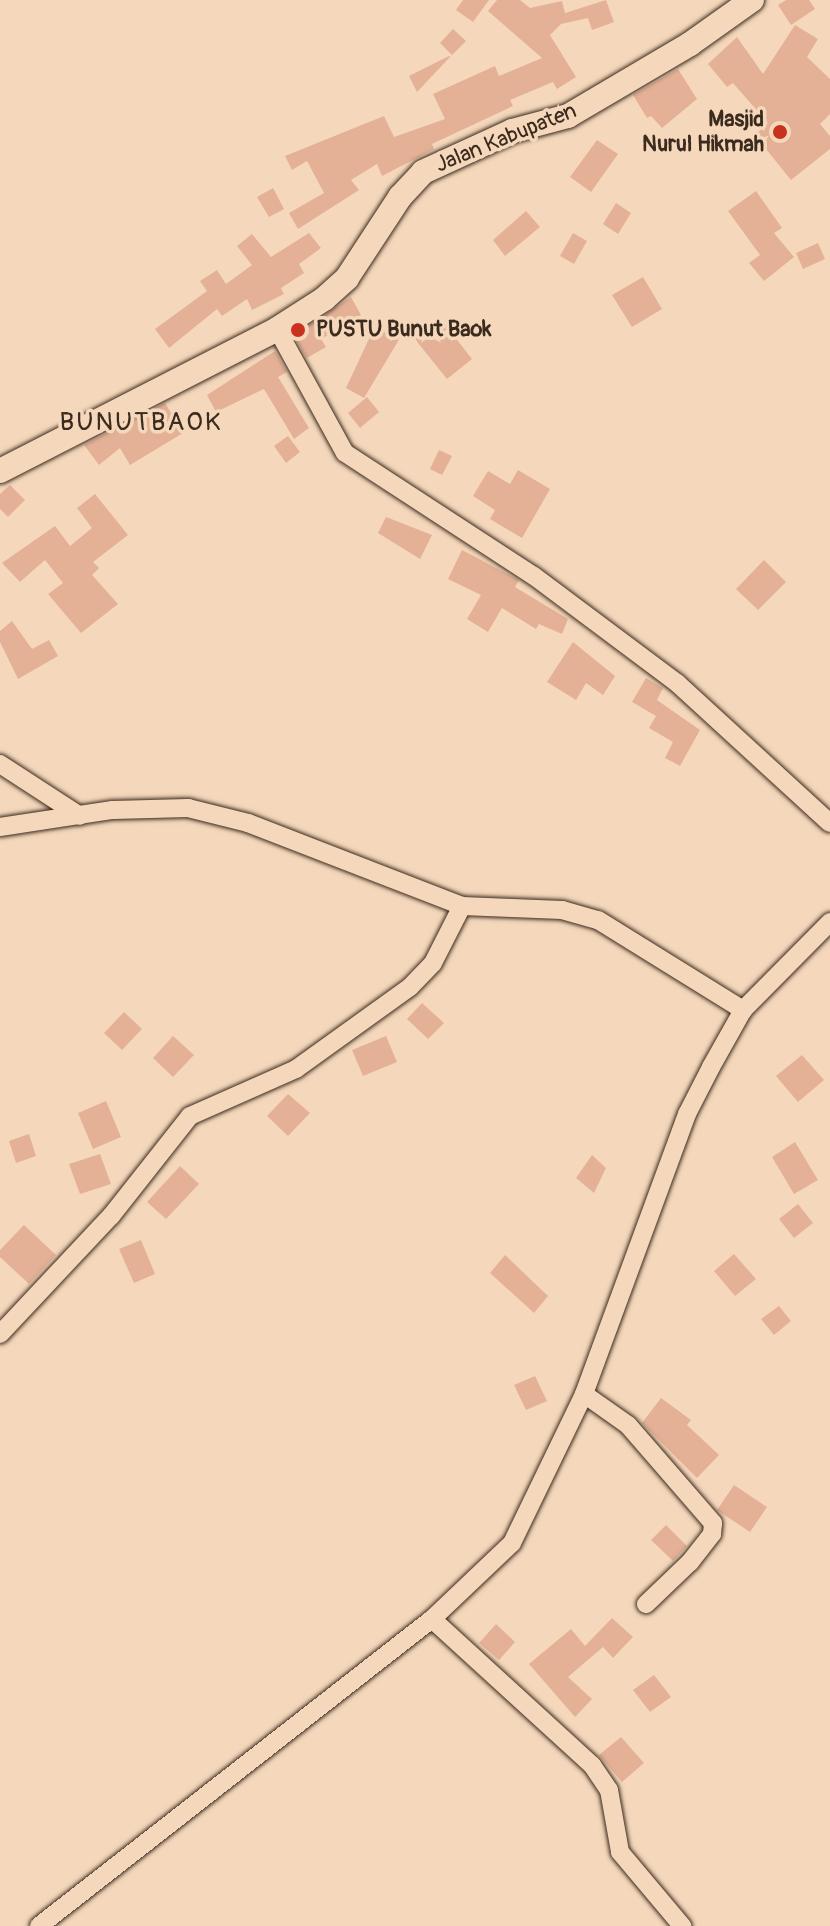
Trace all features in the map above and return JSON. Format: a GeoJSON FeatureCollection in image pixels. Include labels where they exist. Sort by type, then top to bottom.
{"type":"FeatureCollection","features":[{"type":"Feature","properties":{"kind":"street","name":"Jalan Kabupaten"},"geometry":{"type":"LineString","coordinates":[[0,471],[277,329],[338,289],[423,172],[512,131],[568,116],[690,44],[752,0]]}},
{"type":"Feature","properties":{"kind":"street"},"geometry":{"type":"LineString","coordinates":[[277,329],[345,453],[534,576],[677,683],[830,823]]}},
{"type":"Feature","properties":{"kind":"street"},"geometry":{"type":"LineString","coordinates":[[0,764],[80,816]]}},
{"type":"Feature","properties":{"kind":"street"},"geometry":{"type":"LineString","coordinates":[[0,827],[80,816],[188,808],[248,823],[462,906],[562,910],[598,920],[743,1010]]}},
{"type":"Feature","properties":{"kind":"street"},"geometry":{"type":"LineString","coordinates":[[0,1334],[111,1216],[190,1116],[296,1069],[410,987],[433,963],[462,906]]}},
{"type":"Feature","properties":{"kind":"street"},"geometry":{"type":"LineString","coordinates":[[39,1926],[432,1619],[512,1543],[584,1394],[687,1114],[743,1010],[830,922]]}},
{"type":"Feature","properties":{"kind":"street"},"geometry":{"type":"LineString","coordinates":[[584,1394],[628,1425],[713,1523],[712,1534],[690,1562],[646,1604]]}},
{"type":"Feature","properties":{"kind":"street"},"geometry":{"type":"LineString","coordinates":[[432,1619],[592,1765],[609,1790],[620,1852],[682,1926]]}},
{"type":"Feature","properties":{"kind":"building"},"geometry":{"type":"Polygon","coordinates":[[[463,0],[489,0],[473,22],[456,10],[463,0]]]}},
{"type":"Feature","properties":{"kind":"building"},"geometry":{"type":"Polygon","coordinates":[[[497,0],[520,0],[530,8],[562,1],[565,13],[606,0],[614,22],[592,30],[588,18],[561,24],[550,35],[576,77],[557,89],[553,82],[510,100],[513,106],[432,144],[434,149],[382,176],[377,164],[351,180],[359,190],[298,229],[289,213],[324,193],[307,161],[292,170],[285,156],[384,116],[394,137],[445,119],[433,94],[495,66],[499,76],[542,58],[488,11],[497,0]]]}},
{"type":"Feature","properties":{"kind":"building"},"geometry":{"type":"Polygon","coordinates":[[[786,0],[809,0],[815,9],[791,25],[778,5],[786,0]]]}},
{"type":"Feature","properties":{"kind":"building"},"geometry":{"type":"Polygon","coordinates":[[[795,25],[818,39],[807,57],[830,79],[830,114],[820,124],[830,136],[830,149],[791,180],[754,134],[768,123],[733,83],[727,87],[708,64],[737,37],[763,74],[795,25]]]}},
{"type":"Feature","properties":{"kind":"building"},"geometry":{"type":"Polygon","coordinates":[[[453,29],[466,41],[452,55],[440,43],[453,29]]]}},
{"type":"Feature","properties":{"kind":"building"},"geometry":{"type":"Polygon","coordinates":[[[450,57],[417,92],[409,76],[450,57]]]}},
{"type":"Feature","properties":{"kind":"building"},"geometry":{"type":"Polygon","coordinates":[[[678,69],[697,99],[662,128],[651,116],[647,118],[633,95],[678,69]]]}},
{"type":"Feature","properties":{"kind":"building"},"geometry":{"type":"Polygon","coordinates":[[[597,140],[618,154],[591,192],[570,177],[597,140]]]}},
{"type":"Feature","properties":{"kind":"building"},"geometry":{"type":"Polygon","coordinates":[[[273,188],[284,209],[269,217],[257,197],[273,188]]]}},
{"type":"Feature","properties":{"kind":"building"},"geometry":{"type":"Polygon","coordinates":[[[756,191],[782,228],[774,233],[794,257],[764,281],[749,263],[760,255],[728,211],[756,191]]]}},
{"type":"Feature","properties":{"kind":"building"},"geometry":{"type":"Polygon","coordinates":[[[616,203],[631,213],[618,234],[603,224],[616,203]]]}},
{"type":"Feature","properties":{"kind":"building"},"geometry":{"type":"Polygon","coordinates":[[[526,211],[540,227],[505,256],[493,240],[526,211]]]}},
{"type":"Feature","properties":{"kind":"building"},"geometry":{"type":"Polygon","coordinates":[[[309,233],[321,248],[299,264],[304,273],[281,288],[284,294],[252,310],[247,299],[222,316],[217,309],[169,348],[155,329],[207,291],[200,281],[217,270],[226,284],[252,265],[237,246],[252,234],[271,257],[309,233]]]}},
{"type":"Feature","properties":{"kind":"building"},"geometry":{"type":"Polygon","coordinates":[[[573,233],[587,241],[574,264],[560,256],[573,233]]]}},
{"type":"Feature","properties":{"kind":"building"},"geometry":{"type":"Polygon","coordinates":[[[818,243],[825,259],[803,269],[796,253],[818,243]]]}},
{"type":"Feature","properties":{"kind":"building"},"geometry":{"type":"Polygon","coordinates":[[[643,277],[662,309],[632,327],[612,295],[643,277]]]}},
{"type":"Feature","properties":{"kind":"building"},"geometry":{"type":"Polygon","coordinates":[[[351,297],[361,315],[321,339],[326,347],[307,358],[294,336],[351,297]]]}},
{"type":"Feature","properties":{"kind":"building"},"geometry":{"type":"Polygon","coordinates":[[[440,318],[472,359],[447,379],[414,338],[440,318]]]}},
{"type":"Feature","properties":{"kind":"building"},"geometry":{"type":"Polygon","coordinates":[[[375,326],[400,338],[364,398],[346,388],[375,326]]]}},
{"type":"Feature","properties":{"kind":"building"},"geometry":{"type":"Polygon","coordinates":[[[275,351],[287,372],[278,377],[309,428],[294,439],[264,389],[216,412],[207,395],[275,351]]]}},
{"type":"Feature","properties":{"kind":"building"},"geometry":{"type":"Polygon","coordinates":[[[367,397],[379,412],[360,428],[348,413],[367,397]]]}},
{"type":"Feature","properties":{"kind":"building"},"geometry":{"type":"Polygon","coordinates":[[[165,403],[183,433],[130,465],[120,448],[99,465],[84,445],[165,403]]]}},
{"type":"Feature","properties":{"kind":"building"},"geometry":{"type":"Polygon","coordinates":[[[288,436],[300,452],[286,463],[274,446],[288,436]]]}},
{"type":"Feature","properties":{"kind":"building"},"geometry":{"type":"Polygon","coordinates":[[[439,450],[452,456],[442,475],[430,469],[439,450]]]}},
{"type":"Feature","properties":{"kind":"building"},"geometry":{"type":"Polygon","coordinates":[[[518,470],[550,489],[522,538],[490,519],[495,510],[473,496],[488,471],[510,484],[518,470]]]}},
{"type":"Feature","properties":{"kind":"building"},"geometry":{"type":"Polygon","coordinates":[[[10,485],[25,500],[8,517],[0,509],[0,494],[10,485]]]}},
{"type":"Feature","properties":{"kind":"building"},"geometry":{"type":"Polygon","coordinates":[[[95,494],[128,535],[93,562],[99,568],[92,575],[118,604],[81,633],[48,594],[63,583],[45,560],[20,582],[2,563],[55,526],[70,546],[92,528],[77,508],[95,494]]]}},
{"type":"Feature","properties":{"kind":"building"},"geometry":{"type":"Polygon","coordinates":[[[386,517],[432,535],[420,559],[378,533],[386,517]]]}},
{"type":"Feature","properties":{"kind":"building"},"geometry":{"type":"Polygon","coordinates":[[[462,550],[519,580],[515,587],[568,619],[562,634],[539,624],[536,629],[502,608],[488,632],[467,619],[481,595],[448,579],[462,550]]]}},
{"type":"Feature","properties":{"kind":"building"},"geometry":{"type":"Polygon","coordinates":[[[764,560],[786,582],[758,610],[736,589],[764,560]]]}},
{"type":"Feature","properties":{"kind":"building"},"geometry":{"type":"Polygon","coordinates":[[[12,621],[32,649],[49,640],[58,656],[18,679],[0,642],[0,631],[12,621]]]}},
{"type":"Feature","properties":{"kind":"building"},"geometry":{"type":"Polygon","coordinates":[[[573,642],[615,676],[603,695],[586,683],[576,700],[547,682],[573,642]]]}},
{"type":"Feature","properties":{"kind":"building"},"geometry":{"type":"Polygon","coordinates":[[[646,678],[663,688],[657,700],[700,730],[680,766],[665,758],[673,742],[649,728],[656,716],[632,702],[646,678]]]}},
{"type":"Feature","properties":{"kind":"building"},"geometry":{"type":"Polygon","coordinates":[[[422,1003],[444,1023],[428,1039],[407,1019],[422,1003]]]}},
{"type":"Feature","properties":{"kind":"building"},"geometry":{"type":"Polygon","coordinates":[[[124,1012],[142,1029],[122,1050],[104,1033],[124,1012]]]}},
{"type":"Feature","properties":{"kind":"building"},"geometry":{"type":"Polygon","coordinates":[[[173,1036],[194,1055],[173,1077],[153,1058],[173,1036]]]}},
{"type":"Feature","properties":{"kind":"building"},"geometry":{"type":"Polygon","coordinates":[[[386,1036],[397,1062],[363,1076],[352,1050],[386,1036]]]}},
{"type":"Feature","properties":{"kind":"building"},"geometry":{"type":"Polygon","coordinates":[[[802,1055],[824,1080],[798,1102],[776,1076],[802,1055]]]}},
{"type":"Feature","properties":{"kind":"building"},"geometry":{"type":"Polygon","coordinates":[[[288,1094],[310,1113],[288,1136],[267,1116],[288,1094]]]}},
{"type":"Feature","properties":{"kind":"building"},"geometry":{"type":"Polygon","coordinates":[[[106,1101],[121,1137],[93,1149],[78,1113],[106,1101]]]}},
{"type":"Feature","properties":{"kind":"building"},"geometry":{"type":"Polygon","coordinates":[[[29,1134],[36,1156],[16,1163],[9,1141],[29,1134]]]}},
{"type":"Feature","properties":{"kind":"building"},"geometry":{"type":"Polygon","coordinates":[[[795,1142],[818,1180],[794,1194],[772,1157],[795,1142]]]}},
{"type":"Feature","properties":{"kind":"building"},"geometry":{"type":"Polygon","coordinates":[[[100,1154],[111,1184],[80,1194],[69,1164],[100,1154]]]}},
{"type":"Feature","properties":{"kind":"building"},"geometry":{"type":"Polygon","coordinates":[[[592,1155],[606,1168],[594,1193],[576,1178],[592,1155]]]}},
{"type":"Feature","properties":{"kind":"building"},"geometry":{"type":"Polygon","coordinates":[[[180,1166],[199,1184],[166,1219],[147,1202],[180,1166]]]}},
{"type":"Feature","properties":{"kind":"building"},"geometry":{"type":"Polygon","coordinates":[[[798,1204],[813,1223],[794,1238],[779,1219],[798,1204]]]}},
{"type":"Feature","properties":{"kind":"building"},"geometry":{"type":"Polygon","coordinates":[[[24,1225],[56,1255],[29,1284],[0,1257],[0,1250],[24,1225]]]}},
{"type":"Feature","properties":{"kind":"building"},"geometry":{"type":"Polygon","coordinates":[[[141,1240],[155,1274],[134,1283],[119,1249],[141,1240]]]}},
{"type":"Feature","properties":{"kind":"building"},"geometry":{"type":"Polygon","coordinates":[[[734,1254],[756,1279],[735,1296],[714,1271],[734,1254]]]}},
{"type":"Feature","properties":{"kind":"building"},"geometry":{"type":"Polygon","coordinates":[[[505,1255],[548,1296],[534,1313],[490,1273],[505,1255]]]}},
{"type":"Feature","properties":{"kind":"building"},"geometry":{"type":"Polygon","coordinates":[[[779,1306],[791,1321],[774,1335],[761,1319],[779,1306]]]}},
{"type":"Feature","properties":{"kind":"building"},"geometry":{"type":"Polygon","coordinates":[[[535,1376],[547,1401],[526,1410],[514,1385],[535,1376]]]}},
{"type":"Feature","properties":{"kind":"building"},"geometry":{"type":"Polygon","coordinates":[[[661,1398],[691,1420],[687,1425],[719,1455],[697,1478],[642,1423],[661,1398]]]}},
{"type":"Feature","properties":{"kind":"building"},"geometry":{"type":"Polygon","coordinates":[[[734,1485],[767,1507],[750,1532],[717,1510],[734,1485]]]}},
{"type":"Feature","properties":{"kind":"building"},"geometry":{"type":"Polygon","coordinates":[[[666,1525],[687,1546],[673,1561],[651,1540],[666,1525]]]}},
{"type":"Feature","properties":{"kind":"building"},"geometry":{"type":"Polygon","coordinates":[[[612,1618],[633,1637],[613,1658],[603,1647],[568,1677],[592,1699],[575,1717],[529,1664],[571,1629],[585,1646],[612,1618]]]}},
{"type":"Feature","properties":{"kind":"building"},"geometry":{"type":"Polygon","coordinates":[[[496,1624],[515,1642],[499,1660],[479,1643],[496,1624]]]}},
{"type":"Feature","properties":{"kind":"building"},"geometry":{"type":"Polygon","coordinates":[[[654,1675],[671,1697],[650,1712],[633,1690],[654,1675]]]}},
{"type":"Feature","properties":{"kind":"building"},"geometry":{"type":"Polygon","coordinates":[[[621,1737],[644,1763],[622,1782],[599,1755],[621,1737]]]}},
{"type":"Feature","properties":{"kind":"place","name":"Masjid Nurul Hikmah"},"geometry":{"type":"Point","coordinates":[780,132]}},
{"type":"Feature","properties":{"kind":"place","name":"PUSTU Bunut Baok"},"geometry":{"type":"Point","coordinates":[298,330]}},
{"type":"Feature","properties":{"kind":"district","name":"BUNUTBAOK"},"geometry":{"type":"Point","coordinates":[141,423]}}]}
